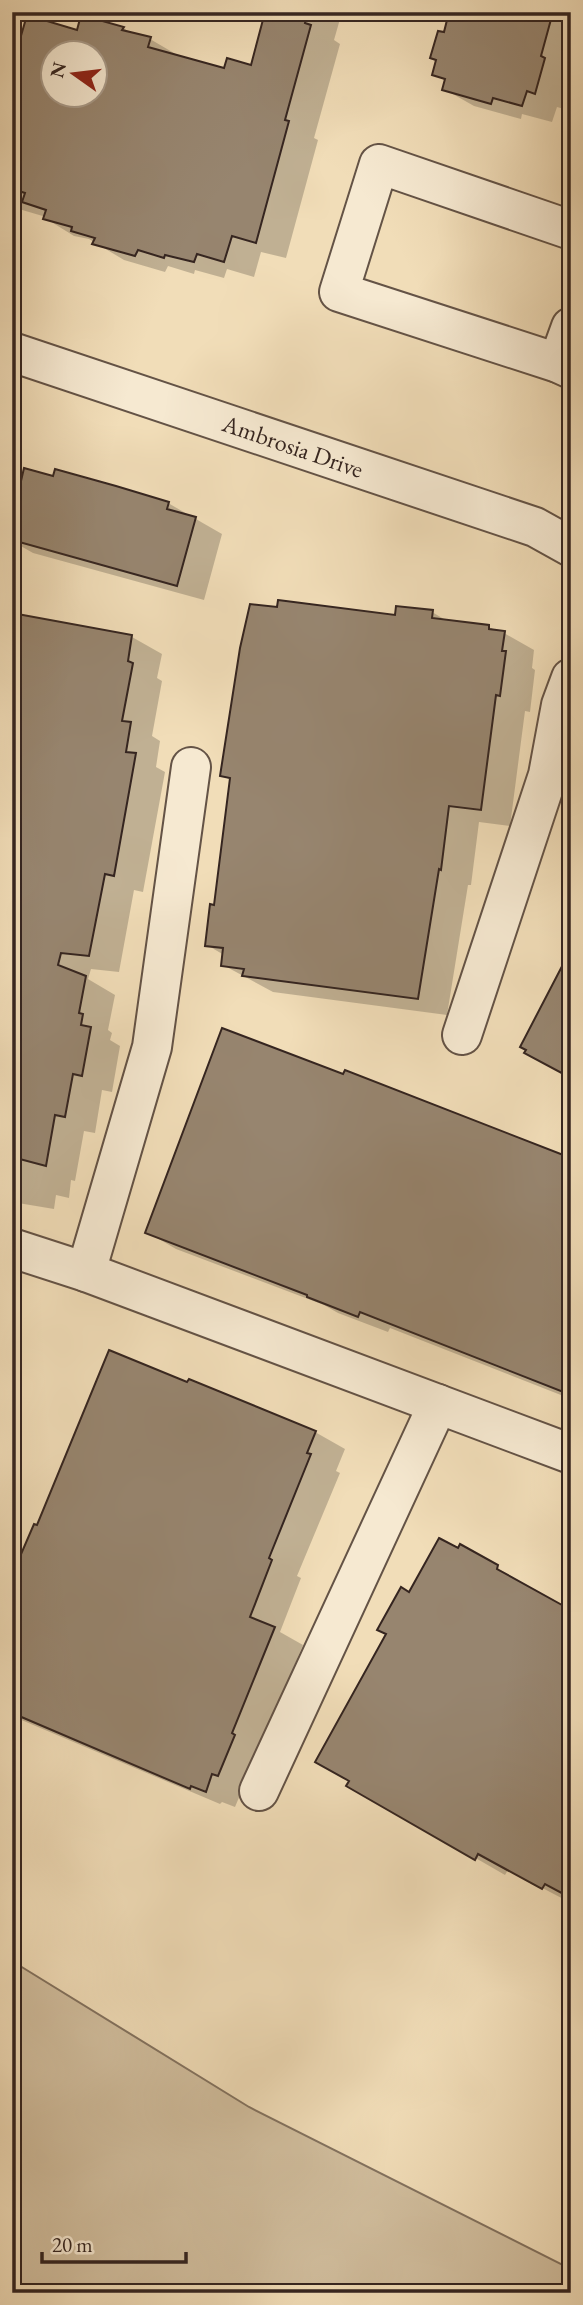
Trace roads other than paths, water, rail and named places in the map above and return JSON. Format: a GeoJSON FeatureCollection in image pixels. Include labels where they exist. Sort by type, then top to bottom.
{"type":"FeatureCollection","features":[{"type":"Feature","properties":{"kind":"street"},"geometry":{"type":"LineString","coordinates":[[571,230],[379,164],[339,292],[565,366],[571,327]]}},
{"type":"Feature","properties":{"kind":"street","name":"Ambrosia Drive"},"geometry":{"type":"LineString","coordinates":[[12,352],[535,527],[571,547]]}},
{"type":"Feature","properties":{"kind":"street"},"geometry":{"type":"LineString","coordinates":[[462,1035],[548,775],[561,705],[571,678]]}},
{"type":"Feature","properties":{"kind":"street"},"geometry":{"type":"LineString","coordinates":[[86,1272],[152,1047],[191,767]]}},
{"type":"Feature","properties":{"kind":"street"},"geometry":{"type":"LineString","coordinates":[[12,1248],[86,1272],[571,1454]]}},
{"type":"Feature","properties":{"kind":"street"},"geometry":{"type":"LineString","coordinates":[[259,1791],[438,1404]]}}]}
